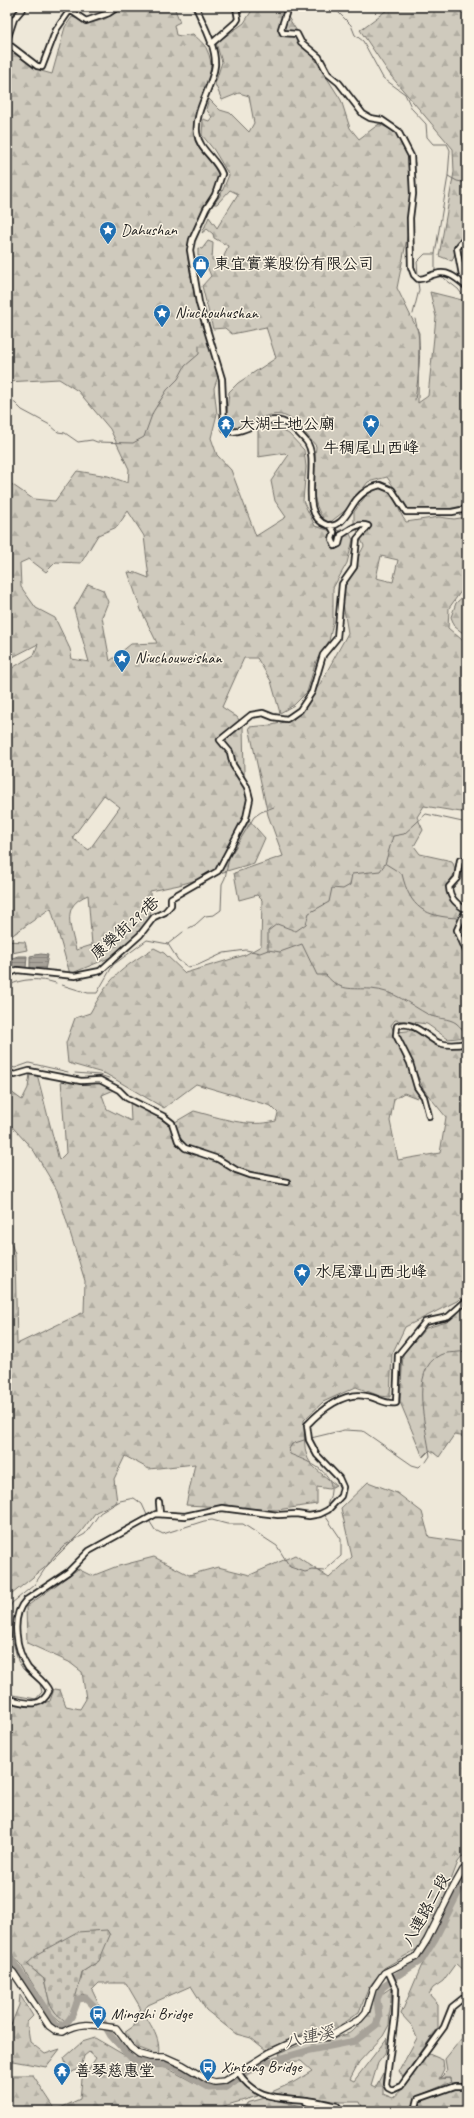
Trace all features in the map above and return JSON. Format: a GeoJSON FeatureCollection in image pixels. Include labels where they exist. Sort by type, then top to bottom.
{"type":"FeatureCollection","features":[{"type":"Feature","properties":{"kind":"street"},"geometry":{"type":"LineString","coordinates":[[24,7],[14,19],[7,41],[38,66],[42,67],[56,30],[70,9],[86,21],[109,13],[118,7]]}},
{"type":"Feature","properties":{"kind":"street"},"geometry":{"type":"LineString","coordinates":[[196,7],[214,53],[215,65],[197,132],[203,149],[220,167],[222,178],[192,240],[190,250],[199,303],[222,379],[224,427],[228,431],[234,433],[261,422],[278,420],[284,422],[300,434],[310,447],[310,497],[315,513],[320,521],[330,525],[346,516],[352,509],[356,500],[366,491],[380,486],[392,490],[406,512],[452,512],[467,509]]}},
{"type":"Feature","properties":{"kind":"street"},"geometry":{"type":"LineString","coordinates":[[211,44],[236,22],[238,19],[236,7]]}},
{"type":"Feature","properties":{"kind":"street"},"geometry":{"type":"LineString","coordinates":[[288,7],[281,29],[283,33],[296,34],[301,42],[319,57],[328,74],[339,84],[363,114],[370,118],[382,120],[398,132],[411,156],[413,194],[410,218],[411,267],[414,275],[418,279],[423,280],[435,274],[444,273],[452,276],[467,287]]}},
{"type":"Feature","properties":{"kind":"street"},"geometry":{"type":"LineString","coordinates":[[467,236],[457,248],[462,275],[467,282]]}},
{"type":"Feature","properties":{"kind":"street","name":"康樂街291巷"},"geometry":{"type":"LineString","coordinates":[[7,975],[17,970],[75,976],[100,971],[140,935],[154,918],[165,912],[170,905],[171,898],[218,871],[246,818],[250,799],[243,779],[233,765],[230,752],[220,740],[251,715],[257,713],[287,719],[300,710],[312,692],[323,655],[337,638],[342,584],[354,567],[357,539],[368,526],[364,525],[351,528],[341,535],[339,544],[335,546],[332,539],[334,532],[330,525]]}},
{"type":"Feature","properties":{"kind":"street"},"geometry":{"type":"LineString","coordinates":[[467,862],[460,860],[457,878],[449,888],[450,894],[455,902],[466,910],[457,930],[467,953]]}},
{"type":"Feature","properties":{"kind":"street"},"geometry":{"type":"LineString","coordinates":[[429,1116],[424,1097],[417,1088],[410,1063],[396,1035],[397,1026],[403,1023],[412,1026],[439,1043],[454,1045],[467,1043]]}},
{"type":"Feature","properties":{"kind":"street"},"geometry":{"type":"LineString","coordinates":[[7,1074],[15,1075],[29,1072],[81,1081],[100,1080],[172,1123],[178,1141],[185,1148],[218,1159],[236,1170],[250,1175],[287,1182]]}},
{"type":"Feature","properties":{"kind":"street"},"geometry":{"type":"LineString","coordinates":[[7,1699],[35,1704],[42,1702],[49,1691],[47,1686],[32,1672],[24,1660],[18,1639],[17,1625],[21,1605],[26,1600],[68,1572],[89,1551],[160,1514],[185,1516],[222,1508],[278,1515],[296,1514],[309,1516],[328,1510],[341,1496],[343,1487],[339,1478],[316,1454],[309,1438],[306,1425],[343,1397],[365,1395],[390,1404],[396,1403],[398,1355],[425,1322],[448,1317],[467,1300]]}},
{"type":"Feature","properties":{"kind":"street"},"geometry":{"type":"LineString","coordinates":[[159,1502],[160,1514]]}},
{"type":"Feature","properties":{"kind":"street","name":"八連路二段"},"geometry":{"type":"LineString","coordinates":[[7,1967],[13,1972],[49,2026],[56,2031],[63,2032],[74,2025],[82,2024],[116,2028],[131,2048],[139,2054],[150,2057],[165,2057],[183,2065],[208,2080],[224,2081],[269,2053],[297,2040],[329,2037],[354,2024],[366,2012],[373,1989],[384,1973],[416,1957],[427,1940],[460,1875],[467,1867]]}},
{"type":"Feature","properties":{"kind":"street"},"geometry":{"type":"LineString","coordinates":[[388,1971],[396,1989],[395,2016],[386,2084],[388,2088],[392,2090],[401,2086],[444,2027],[452,2007],[467,1995]]}},
{"type":"Feature","properties":{"kind":"street"},"geometry":{"type":"LineString","coordinates":[[238,2072],[244,2080],[265,2096],[306,2100],[337,2106],[341,2111]]}},
{"type":"Feature","properties":{"kind":"street"},"geometry":{"type":"LineString","coordinates":[[415,2111],[418,2098],[456,2086],[467,2086]]}},
{"type":"Feature","properties":{"kind":"street"},"geometry":{"type":"LineString","coordinates":[[296,2100],[311,2104],[320,2108],[321,2111]]}},
{"type":"Feature","properties":{"kind":"green space"},"geometry":{"type":"Polygon","coordinates":[[[124,7],[174,7],[180,22],[174,25],[176,35],[181,36],[193,34],[205,46],[210,60],[211,70],[209,80],[196,120],[194,138],[200,150],[214,166],[219,179],[193,232],[188,259],[196,304],[219,374],[214,388],[217,414],[211,438],[217,455],[231,470],[256,536],[286,517],[275,501],[271,481],[288,456],[285,453],[258,457],[258,428],[274,426],[289,434],[304,450],[306,467],[303,501],[315,526],[334,532],[347,528],[353,540],[347,563],[333,588],[333,623],[329,641],[316,661],[307,692],[294,705],[280,713],[271,681],[257,658],[244,658],[222,707],[237,717],[243,726],[244,772],[249,820],[265,838],[254,863],[179,885],[150,891],[151,922],[121,953],[70,974],[51,908],[7,939],[7,671],[34,655],[38,644],[7,660],[7,481],[33,499],[55,501],[77,471],[108,476],[128,483],[129,469],[110,429],[78,391],[59,379],[7,382],[7,48],[41,71],[52,74],[65,27],[72,17],[91,23],[105,19],[124,7]],[[128,511],[117,527],[98,535],[81,563],[56,562],[46,572],[29,559],[20,563],[21,587],[36,608],[55,618],[70,649],[72,659],[89,662],[74,609],[88,584],[103,590],[108,602],[102,617],[110,661],[131,644],[157,643],[141,610],[128,572],[136,573],[149,578],[144,536],[128,511]],[[104,795],[72,838],[89,850],[120,807],[104,795]],[[88,895],[79,900],[71,911],[70,918],[70,925],[76,950],[92,945],[88,895]]]}},
{"type":"Feature","properties":{"kind":"green space"},"geometry":{"type":"Polygon","coordinates":[[[254,7],[277,7],[286,14],[341,100],[350,128],[359,139],[379,124],[405,136],[415,163],[408,233],[397,288],[419,333],[418,403],[428,396],[436,317],[430,292],[462,300],[467,297],[467,505],[443,510],[409,510],[387,477],[368,482],[347,509],[328,524],[321,515],[314,497],[313,477],[316,446],[297,424],[284,416],[276,414],[236,427],[229,427],[226,422],[229,392],[238,383],[276,358],[266,327],[232,334],[225,328],[213,329],[202,286],[211,276],[203,257],[198,256],[198,248],[202,249],[208,241],[213,243],[212,260],[223,259],[228,246],[214,238],[213,234],[207,229],[202,233],[209,217],[217,228],[238,194],[230,190],[217,204],[214,204],[221,194],[229,175],[214,150],[202,135],[203,119],[209,121],[212,117],[206,109],[209,99],[220,110],[230,113],[249,132],[254,123],[249,96],[239,93],[222,100],[215,84],[222,62],[216,43],[244,23],[254,7]]]}},
{"type":"Feature","properties":{"kind":"green space"},"geometry":{"type":"Polygon","coordinates":[[[391,7],[467,7],[467,229],[465,229],[452,261],[439,256],[454,172],[453,149],[391,76],[360,30],[391,7]]]}},
{"type":"Feature","properties":{"kind":"green space"},"geometry":{"type":"Polygon","coordinates":[[[383,487],[388,490],[394,498],[406,522],[439,517],[454,519],[467,517],[467,583],[449,608],[448,628],[467,644],[467,813],[424,806],[417,817],[423,830],[414,846],[420,854],[452,861],[456,871],[446,887],[467,909],[467,1037],[448,1039],[427,1024],[395,1020],[391,1025],[420,1094],[417,1098],[404,1093],[394,1099],[390,1121],[398,1160],[440,1153],[446,1117],[424,1090],[398,1032],[415,1030],[450,1046],[467,1044],[467,1291],[457,1301],[405,1327],[392,1354],[390,1397],[380,1396],[356,1387],[323,1402],[304,1420],[305,1444],[308,1458],[317,1470],[336,1485],[329,1489],[317,1487],[317,1504],[277,1510],[186,1505],[195,1464],[149,1469],[125,1456],[114,1479],[117,1502],[96,1512],[80,1533],[48,1565],[7,1598],[7,1232],[15,1254],[17,1344],[84,1312],[85,1281],[57,1190],[34,1151],[7,1121],[7,1089],[22,1100],[28,1088],[30,1074],[37,1074],[59,1160],[66,1153],[61,1079],[103,1083],[114,1090],[102,1095],[107,1109],[131,1121],[130,1100],[170,1125],[194,1111],[245,1123],[266,1123],[276,1121],[278,1113],[271,1106],[196,1084],[164,1108],[106,1074],[68,1063],[66,1043],[75,1018],[90,1013],[116,975],[132,962],[154,948],[164,953],[185,973],[245,955],[261,946],[262,900],[257,895],[239,900],[234,873],[283,856],[268,815],[249,727],[272,725],[293,720],[320,684],[348,633],[342,598],[348,576],[364,546],[354,523],[354,512],[367,494],[383,487]],[[381,556],[376,578],[393,582],[398,560],[381,556]]]}},
{"type":"Feature","properties":{"kind":"green space"},"geometry":{"type":"Polygon","coordinates":[[[467,593],[467,636],[455,627],[451,617],[456,603],[467,593]]]}},
{"type":"Feature","properties":{"kind":"green space"},"geometry":{"type":"Polygon","coordinates":[[[7,941],[25,942],[27,950],[7,954],[7,941]]]}},
{"type":"Feature","properties":{"kind":"green space"},"geometry":{"type":"Polygon","coordinates":[[[467,1304],[467,1437],[454,1435],[439,1457],[430,1450],[423,1457],[400,1402],[403,1354],[426,1328],[447,1322],[467,1304]]]}},
{"type":"Feature","properties":{"kind":"green space"},"geometry":{"type":"Polygon","coordinates":[[[368,1482],[397,1493],[422,1512],[429,1537],[462,1542],[467,1537],[467,1851],[458,1862],[443,1901],[419,1948],[384,1968],[369,1987],[359,2012],[329,2033],[302,2034],[266,2050],[251,2038],[236,2034],[206,2010],[191,1986],[148,2005],[143,2012],[157,2038],[159,2049],[158,2055],[134,2046],[124,2033],[134,2026],[140,2007],[126,1983],[99,1983],[92,1990],[104,2015],[102,2016],[88,1996],[82,1994],[70,2020],[67,2023],[60,2022],[51,2014],[21,1965],[10,1953],[7,1931],[7,1738],[10,1736],[13,1704],[30,1707],[50,1701],[54,1689],[60,1690],[66,1706],[80,1709],[86,1699],[82,1672],[69,1662],[27,1643],[26,1607],[78,1569],[92,1576],[115,1567],[154,1557],[189,1575],[218,1567],[250,1575],[295,1555],[329,1578],[352,1557],[341,1508],[368,1482]],[[99,1961],[27,1964],[44,1979],[50,2004],[56,2013],[81,1980],[82,1972],[99,1961]]]}},
{"type":"Feature","properties":{"kind":"green space"},"geometry":{"type":"Polygon","coordinates":[[[467,1881],[467,1973],[456,1963],[443,1981],[433,1988],[429,1994],[438,2004],[438,2028],[403,2077],[399,2071],[417,2038],[412,2026],[401,2014],[421,1967],[467,1881]]]}},
{"type":"Feature","properties":{"kind":"green space"},"geometry":{"type":"Polygon","coordinates":[[[107,1930],[110,1935],[99,1961],[82,1972],[70,2019],[65,2021],[56,2013],[50,2004],[44,1979],[27,1964],[39,1953],[77,1932],[107,1930]]]}},
{"type":"Feature","properties":{"kind":"green space"},"geometry":{"type":"Polygon","coordinates":[[[392,1987],[389,2025],[383,2036],[359,2062],[350,2079],[354,2081],[387,2038],[385,2054],[378,2063],[371,2086],[375,2088],[383,2073],[383,2094],[393,2098],[403,2088],[429,2054],[443,2060],[444,2069],[439,2079],[449,2078],[451,2082],[416,2097],[411,2111],[364,2111],[360,2102],[341,2102],[301,2096],[267,2094],[294,2082],[312,2071],[301,2061],[282,2062],[279,2053],[308,2042],[328,2041],[352,2032],[370,2013],[373,2000],[392,1987]]]}},
{"type":"Feature","properties":{"kind":"green space"},"geometry":{"type":"Polygon","coordinates":[[[20,1995],[33,2016],[27,2022],[30,2042],[45,2054],[60,2049],[46,2067],[7,2060],[7,2020],[11,2025],[19,2005],[20,1995]]]}},
{"type":"Feature","properties":{"kind":"green space"},"geometry":{"type":"Polygon","coordinates":[[[95,2038],[143,2066],[167,2068],[202,2087],[226,2090],[241,2080],[258,2096],[224,2106],[236,2111],[9,2111],[11,2075],[33,2075],[56,2110],[80,2099],[82,2079],[96,2058],[89,2052],[84,2056],[81,2067],[69,2074],[64,2058],[82,2042],[95,2038]]]}},
{"type":"Feature","properties":{"kind":"green space"},"geometry":{"type":"Polygon","coordinates":[[[462,2038],[467,2039],[467,2082],[451,2083],[450,2078],[440,2078],[447,2071],[445,2059],[462,2038]]]}},
{"type":"Feature","properties":{"kind":"green space"},"geometry":{"type":"Polygon","coordinates":[[[456,2088],[467,2090],[467,2111],[418,2111],[420,2101],[456,2088]]]}},
{"type":"Feature","properties":{"kind":"green space"},"geometry":{"type":"Polygon","coordinates":[[[265,2098],[316,2109],[305,2111],[243,2111],[247,2103],[265,2098]]]}},
{"type":"Feature","properties":{"kind":"shaded area"},"geometry":{"type":"Polygon","coordinates":[[[41,954],[48,955],[45,970],[30,968],[30,956],[41,954]]]}},
{"type":"Feature","properties":{"kind":"shaded area"},"geometry":{"type":"Polygon","coordinates":[[[18,956],[27,956],[26,968],[19,967],[7,972],[7,960],[18,956]]]}},
{"type":"Feature","properties":{"kind":"waterway"},"geometry":{"type":"LineString","coordinates":[[238,12],[247,11],[250,7]]}},
{"type":"Feature","properties":{"kind":"waterway"},"geometry":{"type":"LineString","coordinates":[[333,7],[351,25],[355,35],[363,41],[383,78],[405,94],[412,109],[426,124],[427,137],[433,144],[447,144],[450,150],[448,176],[457,181],[467,183]]}},
{"type":"Feature","properties":{"kind":"waterway"},"geometry":{"type":"LineString","coordinates":[[435,272],[435,254],[448,176]]}},
{"type":"Feature","properties":{"kind":"waterway"},"geometry":{"type":"LineString","coordinates":[[418,275],[417,262],[425,254],[435,254]]}},
{"type":"Feature","properties":{"kind":"waterway"},"geometry":{"type":"LineString","coordinates":[[441,276],[458,289],[467,301]]}},
{"type":"Feature","properties":{"kind":"waterway"},"geometry":{"type":"LineString","coordinates":[[413,314],[419,290],[418,283]]}},
{"type":"Feature","properties":{"kind":"waterway"},"geometry":{"type":"LineString","coordinates":[[415,319],[420,349],[415,400]]}},
{"type":"Feature","properties":{"kind":"waterway"},"geometry":{"type":"LineString","coordinates":[[7,400],[15,403],[22,410],[50,425],[58,432],[65,433],[78,442],[92,440],[97,442],[133,443],[144,437],[153,412],[167,390],[178,379],[185,366],[199,354],[199,346]]}},
{"type":"Feature","properties":{"kind":"waterway"},"geometry":{"type":"LineString","coordinates":[[189,928],[205,916],[214,915],[221,910],[222,884],[225,878],[229,858],[254,817],[261,812],[274,807]]}},
{"type":"Feature","properties":{"kind":"waterway"},"geometry":{"type":"LineString","coordinates":[[62,985],[88,993],[97,993],[113,965],[147,940],[168,944],[178,960],[188,967],[198,965],[224,953],[246,950],[260,953],[268,950],[268,931],[277,924],[296,931],[306,924],[309,913],[329,902],[332,888],[343,889],[350,885],[352,874],[380,871],[385,864],[393,836],[404,834],[426,814],[467,823]]}},
{"type":"Feature","properties":{"kind":"waterway"},"geometry":{"type":"LineString","coordinates":[[386,864],[402,874],[405,886],[410,895],[415,903],[421,908],[428,913],[459,918]]}},
{"type":"Feature","properties":{"kind":"waterway"},"geometry":{"type":"LineString","coordinates":[[168,944],[183,932]]}},
{"type":"Feature","properties":{"kind":"waterway"},"geometry":{"type":"LineString","coordinates":[[268,950],[280,952],[302,944],[317,975],[326,975],[341,987],[380,990],[395,995],[429,1015],[453,1021],[467,1034]]}},
{"type":"Feature","properties":{"kind":"waterway"},"geometry":{"type":"LineString","coordinates":[[7,986],[25,980],[43,980],[56,983]]}},
{"type":"Feature","properties":{"kind":"waterway"},"geometry":{"type":"LineString","coordinates":[[7,1066],[15,1068],[29,1063],[68,1072]]}},
{"type":"Feature","properties":{"kind":"waterway"},"geometry":{"type":"LineString","coordinates":[[75,1073],[99,1075],[109,1078]]}},
{"type":"Feature","properties":{"kind":"waterway"},"geometry":{"type":"LineString","coordinates":[[426,1462],[430,1456],[423,1417],[422,1401],[422,1387],[425,1373],[430,1363],[440,1355],[467,1350]]}},
{"type":"Feature","properties":{"kind":"waterway"},"geometry":{"type":"LineString","coordinates":[[311,1438],[344,1430],[363,1431],[412,1465],[419,1467],[421,1465]]}},
{"type":"Feature","properties":{"kind":"waterway"},"geometry":{"type":"LineString","coordinates":[[307,1439],[292,1444],[289,1449],[290,1454],[317,1467],[328,1477],[331,1484],[331,1491],[326,1509]]}},
{"type":"Feature","properties":{"kind":"waterway"},"geometry":{"type":"LineString","coordinates":[[7,1694],[36,1699],[42,1692],[40,1684],[23,1669],[18,1661],[10,1630],[9,1610],[12,1603],[34,1585],[53,1557],[65,1545],[85,1534],[100,1513],[120,1501],[134,1498],[142,1504],[147,1515]]}},
{"type":"Feature","properties":{"kind":"waterway"},"geometry":{"type":"LineString","coordinates":[[150,1522],[155,1530],[163,1534],[204,1521],[212,1520],[227,1524],[243,1524],[277,1546],[290,1567],[305,1572],[312,1570],[324,1571],[341,1556],[341,1539],[324,1514]]}},
{"type":"Feature","properties":{"kind":"waterway","name":"八連溪"},"geometry":{"type":"LineString","coordinates":[[395,1977],[422,1960],[435,1939],[467,1875]]}},
{"type":"Feature","properties":{"kind":"waterway","name":"八連溪"},"geometry":{"type":"LineString","coordinates":[[7,1953],[56,2025],[60,2027],[64,2025],[72,2015],[78,1999],[86,1998],[93,2005],[111,2036],[133,2060],[173,2066],[209,2088],[226,2087],[248,2071],[265,2063],[310,2050],[355,2041],[376,2025],[379,2016],[377,1999],[382,1988],[390,1982]]}},
{"type":"Feature","properties":{"kind":"place","name":"Dahushan"},"geometry":{"type":"Point","coordinates":[108,245]}},
{"type":"Feature","properties":{"kind":"place","name":"東宜實業股份有限公司"},"geometry":{"type":"Point","coordinates":[201,279]}},
{"type":"Feature","properties":{"kind":"place","name":"Niuchouhushan"},"geometry":{"type":"Point","coordinates":[162,328]}},
{"type":"Feature","properties":{"kind":"place","name":"牛稠尾山西峰"},"geometry":{"type":"Point","coordinates":[371,438]}},
{"type":"Feature","properties":{"kind":"place","name":"大湖土地公廟"},"geometry":{"type":"Point","coordinates":[226,439]}},
{"type":"Feature","properties":{"kind":"place","name":"Niuchouweishan"},"geometry":{"type":"Point","coordinates":[122,673]}},
{"type":"Feature","properties":{"kind":"place","name":"水尾潭山西北峰"},"geometry":{"type":"Point","coordinates":[302,1287]}},
{"type":"Feature","properties":{"kind":"place","name":"Mingzhi Bridge"},"geometry":{"type":"Point","coordinates":[98,2029]}},
{"type":"Feature","properties":{"kind":"place","name":"Xintong Bridge"},"geometry":{"type":"Point","coordinates":[208,2082]}},
{"type":"Feature","properties":{"kind":"place","name":"善琴慈惠堂"},"geometry":{"type":"Point","coordinates":[62,2086]}}]}
